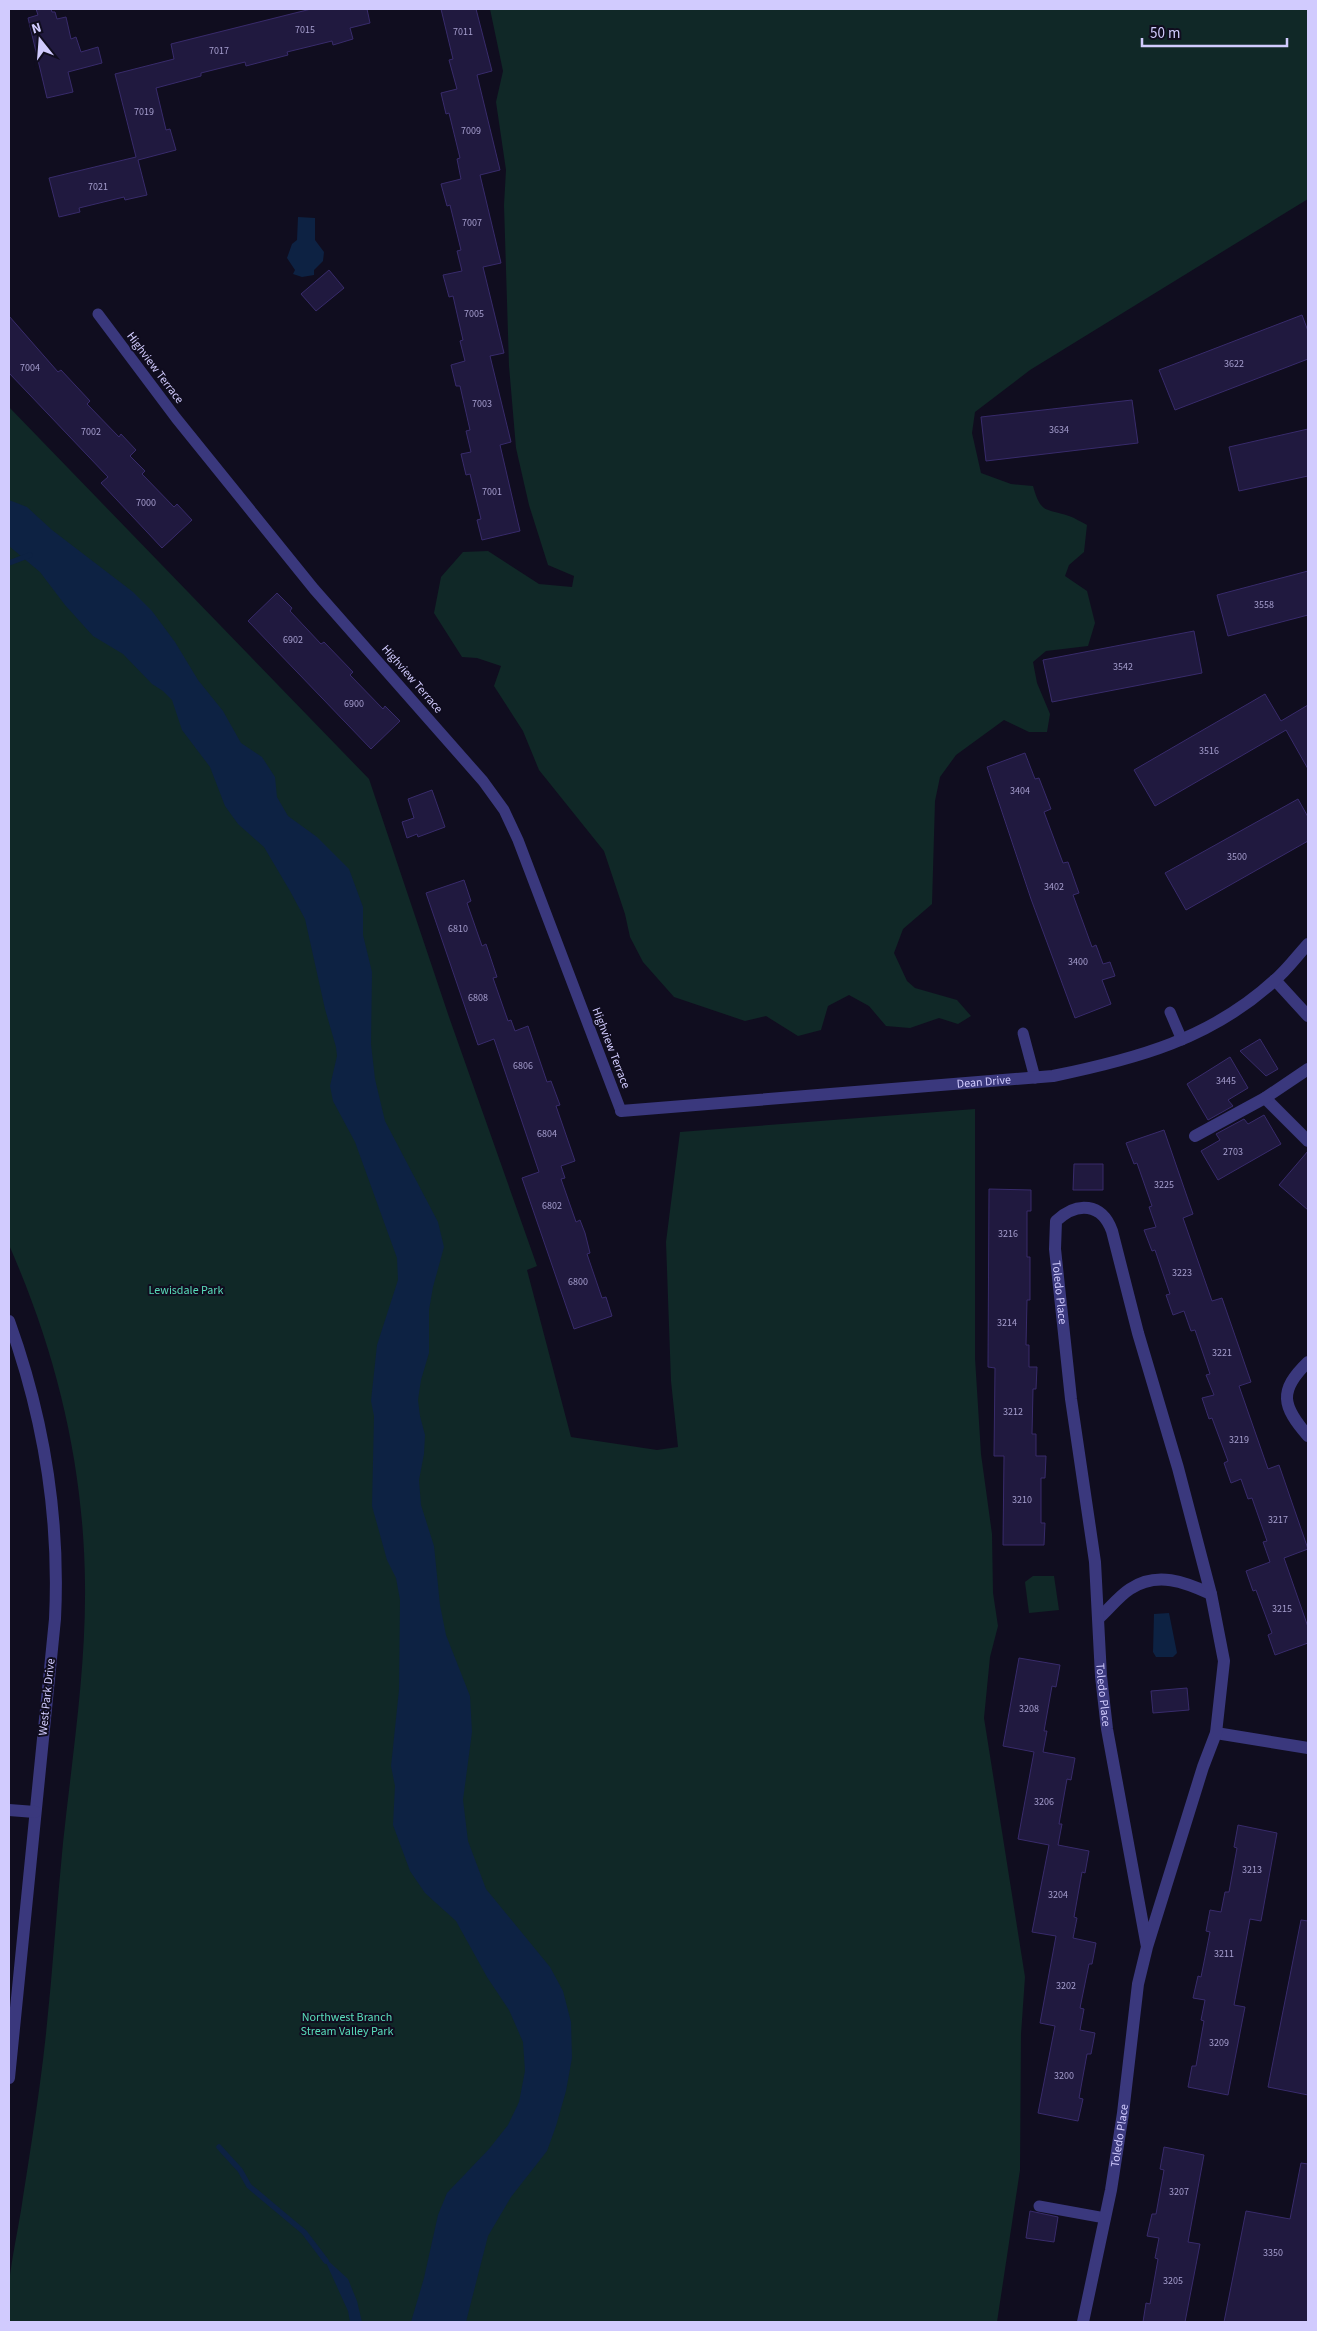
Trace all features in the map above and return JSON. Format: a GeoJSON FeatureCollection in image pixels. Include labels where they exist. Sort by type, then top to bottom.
{"type":"FeatureCollection","features":[{"type":"Feature","properties":{"kind":"street","name":"Dean Drive"},"geometry":{"type":"LineString","coordinates":[[621,1111],[1035,1078],[1117,1063],[1210,1028],[1275,980],[1308,944]]}},
{"type":"Feature","properties":{"kind":"street"},"geometry":{"type":"LineString","coordinates":[[1275,980],[1308,1016]]}},
{"type":"Feature","properties":{"kind":"street"},"geometry":{"type":"LineString","coordinates":[[1195,1136],[1265,1098],[1308,1069]]}},
{"type":"Feature","properties":{"kind":"street"},"geometry":{"type":"LineString","coordinates":[[1265,1098],[1308,1141]]}},
{"type":"Feature","properties":{"kind":"street","name":"Toledo Place"},"geometry":{"type":"LineString","coordinates":[[1082,2322],[1105,2218],[1123,2113],[1138,1984],[1147,1947],[1203,1767],[1216,1733],[1224,1661],[1211,1594],[1178,1468],[1138,1333],[1112,1231],[1108,1220],[1097,1210],[1074,1208],[1066,1211],[1056,1221],[1056,1249],[1071,1398],[1095,1562],[1101,1676],[1107,1729],[1147,1947]]}},
{"type":"Feature","properties":{"kind":"street","name":"West Park Drive"},"geometry":{"type":"LineString","coordinates":[[9,1321],[11,1337],[42,1438],[50,1483],[57,1561],[56,1619],[9,2078]]}},
{"type":"Feature","properties":{"kind":"street"},"geometry":{"type":"LineString","coordinates":[[1308,1362],[1294,1377],[1287,1390],[1289,1411],[1308,1436]]}},
{"type":"Feature","properties":{"kind":"street"},"geometry":{"type":"LineString","coordinates":[[1099,1618],[1130,1589],[1151,1579],[1186,1582],[1211,1594]]}},
{"type":"Feature","properties":{"kind":"street"},"geometry":{"type":"LineString","coordinates":[[1216,1733],[1308,1748]]}},
{"type":"Feature","properties":{"kind":"street"},"geometry":{"type":"LineString","coordinates":[[9,1810],[35,1812]]}},
{"type":"Feature","properties":{"kind":"lane","name":"Highview Terrace"},"geometry":{"type":"LineString","coordinates":[[98,314],[176,418],[308,581],[496,798],[518,840],[621,1111]]}},
{"type":"Feature","properties":{"kind":"lane"},"geometry":{"type":"LineString","coordinates":[[1170,1012],[1182,1040]]}},
{"type":"Feature","properties":{"kind":"lane"},"geometry":{"type":"LineString","coordinates":[[1023,1033],[1035,1078]]}},
{"type":"Feature","properties":{"kind":"lane"},"geometry":{"type":"LineString","coordinates":[[1040,2206],[1105,2218]]}},
{"type":"Feature","properties":{"kind":"green space"},"geometry":{"type":"Polygon","coordinates":[[[490,9],[1308,9],[1308,199],[1030,370],[975,412],[972,433],[981,473],[1011,484],[1033,486],[1042,506],[1087,525],[1084,552],[1069,565],[1065,576],[1087,591],[1095,623],[1088,646],[1046,651],[1033,662],[1037,683],[1050,714],[1047,732],[1029,732],[1004,720],[956,755],[940,777],[935,801],[932,904],[903,929],[894,953],[907,981],[915,988],[957,1000],[971,1016],[958,1024],[939,1018],[910,1028],[886,1026],[869,1006],[849,995],[828,1006],[821,1030],[798,1036],[766,1016],[745,1021],[674,997],[643,962],[630,937],[625,914],[604,851],[539,770],[523,731],[494,686],[501,666],[477,658],[462,657],[434,613],[441,577],[463,552],[488,551],[539,584],[572,587],[574,576],[548,565],[529,505],[516,448],[509,366],[504,205],[506,170],[496,102],[503,71],[490,9]]]}},
{"type":"Feature","properties":{"kind":"green space"},"geometry":{"type":"Polygon","coordinates":[[[9,407],[369,779],[449,1017],[537,1266],[527,1270],[571,1437],[657,1450],[678,1447],[671,1381],[666,1242],[680,1132],[975,1109],[975,1358],[981,1454],[992,1534],[993,1593],[998,1626],[990,1657],[984,1718],[1025,1977],[1021,2034],[1020,2170],[997,2322],[9,2322],[10,2273],[34,2126],[47,2023],[63,1843],[81,1682],[85,1585],[79,1497],[65,1411],[41,1327],[9,1245],[9,407]]]}},
{"type":"Feature","properties":{"kind":"green space"},"geometry":{"type":"Polygon","coordinates":[[[1033,1576],[1054,1576],[1059,1610],[1029,1613],[1025,1582],[1033,1576]]]}},
{"type":"Feature","properties":{"kind":"water"},"geometry":{"type":"Polygon","coordinates":[[[298,217],[315,218],[315,240],[324,252],[323,261],[314,270],[314,275],[302,277],[293,274],[295,270],[287,258],[292,244],[297,240],[298,217]]]}},
{"type":"Feature","properties":{"kind":"water"},"geometry":{"type":"Polygon","coordinates":[[[9,500],[27,507],[52,530],[133,592],[152,611],[175,642],[198,680],[223,711],[241,743],[262,757],[275,777],[277,797],[288,816],[317,837],[349,869],[363,907],[363,935],[372,972],[371,1044],[375,1079],[385,1121],[438,1222],[444,1247],[429,1310],[429,1353],[421,1380],[418,1400],[425,1435],[424,1454],[419,1480],[421,1505],[434,1546],[440,1605],[446,1635],[470,1696],[472,1732],[463,1800],[468,1841],[486,1889],[550,1967],[563,1991],[571,2022],[572,2058],[566,2091],[556,2126],[547,2151],[511,2197],[488,2236],[466,2322],[411,2322],[424,2278],[438,2215],[447,2193],[489,2149],[508,2125],[519,2102],[525,2071],[523,2042],[509,2010],[487,1977],[456,1921],[425,1893],[410,1871],[393,1825],[395,1786],[391,1766],[399,1690],[400,1600],[396,1578],[387,1560],[372,1506],[374,1416],[371,1401],[377,1345],[398,1280],[397,1258],[355,1142],[333,1101],[330,1086],[337,1056],[336,1047],[325,1009],[305,919],[264,847],[238,824],[225,806],[210,767],[182,730],[172,700],[152,684],[123,654],[93,636],[65,605],[40,572],[9,546],[9,500]]]}},
{"type":"Feature","properties":{"kind":"water"},"geometry":{"type":"Polygon","coordinates":[[[1169,1613],[1177,1653],[1173,1657],[1156,1657],[1153,1652],[1154,1614],[1169,1613]]]}},
{"type":"Feature","properties":{"kind":"water"},"geometry":{"type":"Polygon","coordinates":[[[323,2256],[348,2279],[357,2301],[362,2322],[350,2322],[348,2311],[323,2256]]]}},
{"type":"Feature","properties":{"kind":"building"},"geometry":{"type":"Polygon","coordinates":[[[36,9],[51,9],[52,12],[55,12],[57,19],[66,17],[71,39],[76,37],[81,52],[98,47],[102,63],[68,72],[73,92],[47,98],[28,18],[38,15],[36,9]]]}},
{"type":"Feature","properties":{"kind":"building"},"geometry":{"type":"Polygon","coordinates":[[[311,9],[367,9],[370,23],[350,28],[353,39],[333,45],[332,41],[287,52],[288,55],[246,66],[245,62],[201,73],[201,76],[156,88],[166,130],[170,129],[176,150],[138,160],[147,195],[125,200],[124,197],[79,208],[80,212],[59,217],[49,178],[136,157],[115,74],[174,59],[171,44],[311,9]]]}},
{"type":"Feature","properties":{"kind":"building"},"geometry":{"type":"Polygon","coordinates":[[[441,9],[476,9],[492,71],[477,75],[500,170],[480,175],[501,263],[483,267],[504,353],[490,356],[511,442],[500,445],[520,531],[482,540],[477,520],[481,519],[470,474],[466,475],[461,454],[471,452],[466,431],[470,430],[460,386],[456,386],[451,365],[465,361],[460,341],[463,340],[453,296],[449,297],[443,275],[462,271],[457,251],[461,250],[450,205],[447,206],[441,184],[461,179],[457,159],[460,158],[449,113],[446,114],[441,93],[457,89],[449,60],[453,59],[441,9]]]}},
{"type":"Feature","properties":{"kind":"building"},"geometry":{"type":"Polygon","coordinates":[[[329,270],[344,288],[316,311],[301,294],[329,270]]]}},
{"type":"Feature","properties":{"kind":"building"},"geometry":{"type":"Polygon","coordinates":[[[1302,315],[1308,331],[1308,359],[1175,410],[1159,370],[1302,315]]]}},
{"type":"Feature","properties":{"kind":"building"},"geometry":{"type":"Polygon","coordinates":[[[9,316],[58,372],[61,370],[90,401],[87,404],[119,437],[121,434],[136,450],[130,456],[145,471],[142,474],[174,507],[177,504],[192,520],[162,548],[101,483],[108,477],[9,373],[9,316]]]}},
{"type":"Feature","properties":{"kind":"building"},"geometry":{"type":"Polygon","coordinates":[[[1132,400],[1138,443],[986,461],[981,417],[1132,400]]]}},
{"type":"Feature","properties":{"kind":"building"},"geometry":{"type":"Polygon","coordinates":[[[1308,429],[1308,476],[1239,491],[1229,447],[1308,429]]]}},
{"type":"Feature","properties":{"kind":"building"},"geometry":{"type":"Polygon","coordinates":[[[1308,571],[1308,615],[1228,636],[1217,595],[1308,571]]]}},
{"type":"Feature","properties":{"kind":"building"},"geometry":{"type":"Polygon","coordinates":[[[277,593],[292,608],[290,611],[321,644],[324,642],[353,672],[350,675],[383,709],[385,706],[400,721],[371,749],[248,621],[277,593]]]}},
{"type":"Feature","properties":{"kind":"building"},"geometry":{"type":"Polygon","coordinates":[[[1194,631],[1202,673],[1052,702],[1043,660],[1194,631]]]}},
{"type":"Feature","properties":{"kind":"building"},"geometry":{"type":"Polygon","coordinates":[[[1265,694],[1281,721],[1308,705],[1308,769],[1286,730],[1155,806],[1134,770],[1265,694]]]}},
{"type":"Feature","properties":{"kind":"building"},"geometry":{"type":"Polygon","coordinates":[[[1025,753],[1035,779],[1039,778],[1051,809],[1044,812],[1063,863],[1068,862],[1079,893],[1073,895],[1092,947],[1096,945],[1103,964],[1110,962],[1115,976],[1102,980],[1111,1004],[1075,1018],[1031,899],[987,767],[1025,753]]]}},
{"type":"Feature","properties":{"kind":"building"},"geometry":{"type":"Polygon","coordinates":[[[432,790],[445,827],[418,837],[417,834],[407,838],[402,822],[414,818],[408,799],[432,790]]]}},
{"type":"Feature","properties":{"kind":"building"},"geometry":{"type":"Polygon","coordinates":[[[1298,799],[1308,817],[1308,841],[1186,910],[1165,873],[1298,799]]]}},
{"type":"Feature","properties":{"kind":"building"},"geometry":{"type":"Polygon","coordinates":[[[464,880],[471,901],[467,903],[482,946],[486,944],[497,977],[493,978],[508,1021],[511,1020],[515,1031],[528,1026],[547,1082],[551,1081],[560,1105],[556,1106],[575,1161],[561,1166],[565,1178],[561,1179],[576,1222],[580,1220],[585,1233],[590,1253],[587,1254],[602,1298],[606,1297],[612,1316],[574,1329],[522,1178],[539,1172],[494,1039],[478,1045],[426,893],[464,880]]]}},
{"type":"Feature","properties":{"kind":"building"},"geometry":{"type":"Polygon","coordinates":[[[1260,1039],[1278,1069],[1266,1076],[1240,1051],[1260,1039]]]}},
{"type":"Feature","properties":{"kind":"building"},"geometry":{"type":"Polygon","coordinates":[[[1230,1057],[1248,1088],[1228,1100],[1233,1106],[1208,1120],[1187,1084],[1230,1057]]]}},
{"type":"Feature","properties":{"kind":"building"},"geometry":{"type":"Polygon","coordinates":[[[1264,1115],[1281,1144],[1218,1180],[1201,1151],[1220,1140],[1216,1134],[1244,1119],[1248,1124],[1264,1115]]]}},
{"type":"Feature","properties":{"kind":"building"},"geometry":{"type":"Polygon","coordinates":[[[1164,1130],[1193,1214],[1183,1218],[1212,1301],[1222,1298],[1251,1382],[1239,1386],[1268,1469],[1279,1465],[1308,1549],[1284,1558],[1308,1627],[1308,1643],[1275,1655],[1268,1635],[1272,1633],[1256,1590],[1253,1591],[1246,1571],[1270,1562],[1263,1542],[1267,1541],[1252,1498],[1248,1499],[1241,1479],[1231,1483],[1224,1463],[1228,1461],[1212,1418],[1209,1419],[1202,1398],[1214,1395],[1206,1375],[1210,1374],[1195,1330],[1191,1331],[1184,1311],[1173,1315],[1166,1295],[1170,1294],[1155,1250],[1152,1251],[1144,1230],[1156,1227],[1149,1207],[1152,1206],[1137,1163],[1134,1164],[1126,1143],[1164,1130]]]}},
{"type":"Feature","properties":{"kind":"building"},"geometry":{"type":"Polygon","coordinates":[[[1308,1151],[1308,1210],[1279,1185],[1308,1151]]]}},
{"type":"Feature","properties":{"kind":"building"},"geometry":{"type":"Polygon","coordinates":[[[1074,1164],[1103,1164],[1103,1190],[1073,1190],[1074,1164]]]}},
{"type":"Feature","properties":{"kind":"building"},"geometry":{"type":"Polygon","coordinates":[[[989,1189],[1031,1190],[1031,1211],[1027,1211],[1027,1257],[1030,1257],[1030,1300],[1027,1300],[1026,1345],[1029,1345],[1029,1367],[1037,1367],[1036,1389],[1033,1389],[1032,1434],[1036,1434],[1036,1456],[1046,1456],[1045,1478],[1041,1478],[1041,1523],[1045,1523],[1044,1545],[1003,1545],[1004,1456],[994,1456],[995,1368],[988,1367],[989,1189]]]}},
{"type":"Feature","properties":{"kind":"building"},"geometry":{"type":"Polygon","coordinates":[[[1019,1658],[1060,1665],[1056,1687],[1052,1686],[1044,1731],[1047,1731],[1043,1752],[1075,1758],[1071,1780],[1067,1779],[1059,1824],[1062,1824],[1058,1845],[1089,1851],[1085,1873],[1082,1872],[1074,1917],[1077,1918],[1073,1938],[1096,1943],[1092,1964],[1089,1964],[1080,2008],[1084,2009],[1080,2030],[1095,2033],[1091,2054],[1087,2054],[1079,2098],[1083,2099],[1078,2121],[1038,2113],[1055,2026],[1040,2023],[1056,1936],[1032,1932],[1049,1845],[1018,1839],[1034,1752],[1003,1746],[1019,1658]]]}},
{"type":"Feature","properties":{"kind":"building"},"geometry":{"type":"Polygon","coordinates":[[[1187,1688],[1189,1710],[1153,1713],[1151,1691],[1187,1688]]]}},
{"type":"Feature","properties":{"kind":"building"},"geometry":{"type":"Polygon","coordinates":[[[1238,1825],[1277,1833],[1261,1921],[1250,1919],[1234,2005],[1245,2007],[1228,2095],[1188,2087],[1192,2066],[1196,2066],[1204,2021],[1201,2020],[1205,2000],[1193,1998],[1198,1976],[1201,1977],[1210,1932],[1206,1931],[1210,1910],[1221,1912],[1225,1892],[1229,1892],[1237,1848],[1234,1847],[1238,1825]]]}},
{"type":"Feature","properties":{"kind":"building"},"geometry":{"type":"Polygon","coordinates":[[[1301,1920],[1308,1921],[1308,2095],[1268,2087],[1301,1920]]]}},
{"type":"Feature","properties":{"kind":"building"},"geometry":{"type":"Polygon","coordinates":[[[1164,2147],[1204,2155],[1188,2242],[1200,2244],[1185,2322],[1143,2322],[1146,2303],[1150,2304],[1158,2259],[1155,2258],[1159,2238],[1147,2236],[1152,2214],[1156,2214],[1164,2170],[1160,2169],[1164,2147]]]}},
{"type":"Feature","properties":{"kind":"building"},"geometry":{"type":"Polygon","coordinates":[[[1301,2163],[1308,2164],[1308,2322],[1224,2322],[1246,2211],[1290,2219],[1301,2163]]]}},
{"type":"Feature","properties":{"kind":"building"},"geometry":{"type":"Polygon","coordinates":[[[1030,2211],[1058,2217],[1054,2242],[1026,2238],[1030,2211]]]}},
{"type":"Feature","properties":{"kind":"waterway"},"geometry":{"type":"LineString","coordinates":[[9,563],[30,555]]}},
{"type":"Feature","properties":{"kind":"waterway"},"geometry":{"type":"LineString","coordinates":[[219,2147],[240,2170],[249,2186],[304,2232],[326,2261]]}},
{"type":"Feature","properties":{"kind":"park label","name":"Lewisdale Park"},"geometry":{"type":"Point","coordinates":[186,1290]}},
{"type":"Feature","properties":{"kind":"park label","name":"Northwest Branch Stream Valley Park"},"geometry":{"type":"Point","coordinates":[347,2024]}}]}
